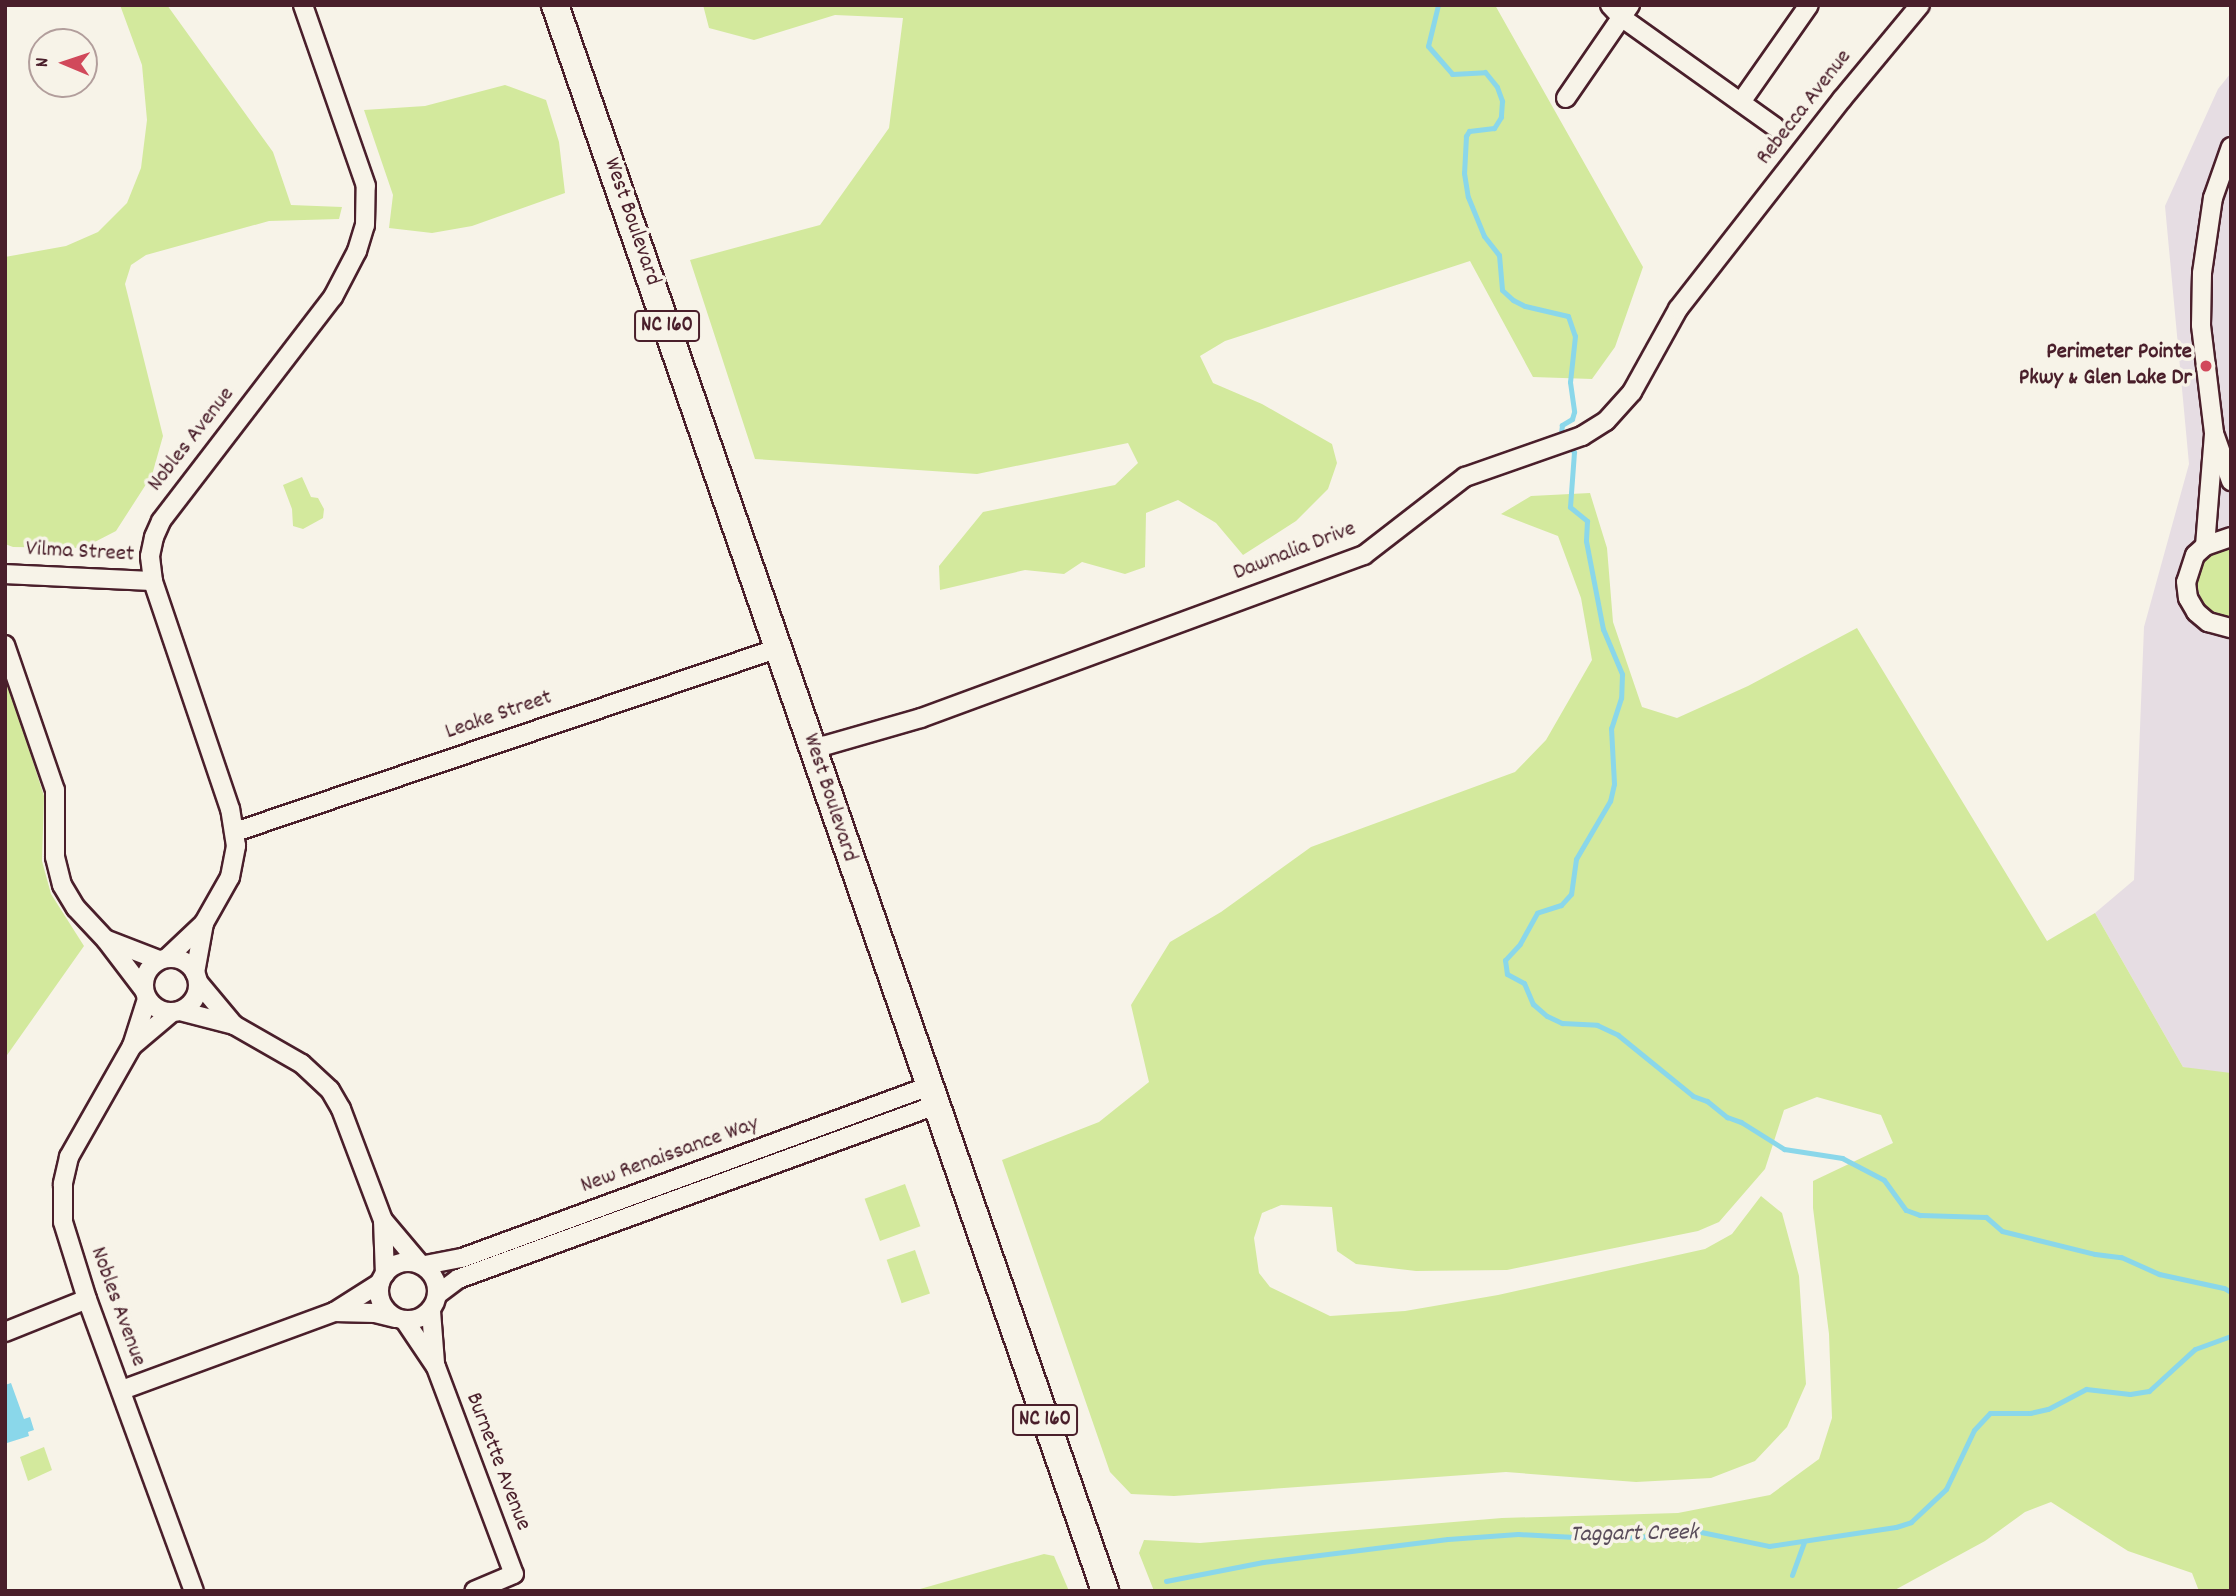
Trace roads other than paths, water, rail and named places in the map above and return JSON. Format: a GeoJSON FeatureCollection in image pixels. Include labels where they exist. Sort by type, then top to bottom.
{"type":"FeatureCollection","features":[{"type":"Feature","properties":{"kind":"main road","name":"West Boulevard"},"geometry":{"type":"LineString","coordinates":[[555,5],[1105,1591]]}},
{"type":"Feature","properties":{"kind":"street","name":"Nobles Avenue"},"geometry":{"type":"LineString","coordinates":[[163,959],[204,923],[230,877],[235,862],[235,832],[153,581],[150,556],[160,521],[333,298],[357,251],[365,225],[366,186],[303,5]]}},
{"type":"Feature","properties":{"kind":"street"},"geometry":{"type":"LineString","coordinates":[[1741,102],[1809,5]]}},
{"type":"Feature","properties":{"kind":"street","name":"Rebecca Avenue"},"geometry":{"type":"LineString","coordinates":[[1731,243],[1912,8]]}},
{"type":"Feature","properties":{"kind":"street"},"geometry":{"type":"LineString","coordinates":[[1566,98],[1620,9],[1775,127]]}},
{"type":"Feature","properties":{"kind":"street"},"geometry":{"type":"LineString","coordinates":[[2231,147],[2213,198],[2202,272],[2201,325],[2214,433],[2206,545],[2188,568],[2186,582],[2188,598],[2196,612],[2208,622],[2231,628]]}},
{"type":"Feature","properties":{"kind":"street","name":"Dawnalia Drive"},"geometry":{"type":"LineString","coordinates":[[813,750],[920,718],[1364,555],[1476,471],[1582,436],[1606,421],[1626,401],[1678,309],[1731,243]]}},
{"type":"Feature","properties":{"kind":"street"},"geometry":{"type":"LineString","coordinates":[[2214,433],[2231,481]]}},
{"type":"Feature","properties":{"kind":"street"},"geometry":{"type":"LineString","coordinates":[[2206,545],[2231,537]]}},
{"type":"Feature","properties":{"kind":"street","name":"Vilma Street"},"geometry":{"type":"LineString","coordinates":[[5,574],[153,581]]}},
{"type":"Feature","properties":{"kind":"street"},"geometry":{"type":"LineString","coordinates":[[5,645],[55,790],[55,856],[62,885],[76,908],[107,940],[145,995],[162,1011],[234,1025],[302,1065],[330,1090],[341,1109],[383,1220],[434,1276],[438,1294],[431,1311],[415,1320],[375,1313],[334,1312]]}},
{"type":"Feature","properties":{"kind":"street","name":"Leake Street"},"geometry":{"type":"LineString","coordinates":[[235,832],[779,648]]}},
{"type":"Feature","properties":{"kind":"street","name":"Nobles Avenue"},"geometry":{"type":"LineString","coordinates":[[197,977],[204,923]]}},
{"type":"Feature","properties":{"kind":"street"},"geometry":{"type":"LineString","coordinates":[[107,940],[163,959],[184,961],[234,1025]]}},
{"type":"Feature","properties":{"kind":"street"},"geometry":{"type":"LineString","coordinates":[[145,995],[147,972],[163,959]]}},
{"type":"Feature","properties":{"kind":"street"},"geometry":{"type":"LineString","coordinates":[[176,1012],[195,998],[197,977]]}},
{"type":"Feature","properties":{"kind":"street","name":"Nobles Avenue"},"geometry":{"type":"LineString","coordinates":[[145,995],[132,1046],[69,1157],[63,1180],[63,1222],[87,1299],[194,1591]]}},
{"type":"Feature","properties":{"kind":"street","name":"Nobles Avenue"},"geometry":{"type":"LineString","coordinates":[[132,1046],[176,1012]]}},
{"type":"Feature","properties":{"kind":"street","name":"New Renaissance Way"},"geometry":{"type":"LineString","coordinates":[[422,1265],[462,1258],[933,1095]]}},
{"type":"Feature","properties":{"kind":"street","name":"New Renaissance Way"},"geometry":{"type":"LineString","coordinates":[[438,1294],[458,1279],[933,1095]]}},
{"type":"Feature","properties":{"kind":"street"},"geometry":{"type":"LineString","coordinates":[[383,1220],[382,1303],[400,1319]]}},
{"type":"Feature","properties":{"kind":"street"},"geometry":{"type":"LineString","coordinates":[[122,1390],[334,1312],[401,1262],[422,1265]]}},
{"type":"Feature","properties":{"kind":"street"},"geometry":{"type":"LineString","coordinates":[[5,1332],[87,1299]]}},
{"type":"Feature","properties":{"kind":"street","name":"Burnette Avenue"},"geometry":{"type":"LineString","coordinates":[[431,1311],[436,1367],[514,1574],[474,1591]]}},
{"type":"Feature","properties":{"kind":"street","name":"Burnette Avenue"},"geometry":{"type":"LineString","coordinates":[[400,1319],[436,1367]]}},
{"type":"Feature","properties":{"kind":"water"},"geometry":{"type":"Polygon","coordinates":[[[11,1383],[24,1419],[30,1417],[34,1430],[28,1432],[29,1436],[7,1443],[5,1385],[11,1383]]]}},
{"type":"Feature","properties":{"kind":"waterway"},"geometry":{"type":"LineString","coordinates":[[1438,5],[1428,46],[1452,74],[1485,72],[1497,87],[1502,101],[1501,117],[1494,128],[1469,131],[1466,136],[1464,173],[1468,197],[1484,236],[1499,255],[1502,290],[1525,306],[1568,316],[1575,336],[1570,382],[1574,412],[1572,419],[1562,425],[1561,433]]}},
{"type":"Feature","properties":{"kind":"waterway"},"geometry":{"type":"LineString","coordinates":[[1569,446],[1574,452],[1570,507],[1587,521],[1586,541],[1603,629],[1622,674],[1621,698],[1611,728],[1614,784],[1610,801],[1576,859],[1571,894],[1561,905],[1537,913],[1520,944],[1505,960],[1507,974],[1524,983],[1533,1004],[1547,1016],[1562,1023],[1597,1025],[1618,1035],[1693,1096],[1707,1101],[1727,1117],[1741,1122],[1784,1149],[1842,1158],[1884,1180],[1906,1210],[1920,1215],[1986,1217],[2002,1231],[2095,1254],[2121,1257],[2159,1274],[2224,1288],[2231,1292]]}},
{"type":"Feature","properties":{"kind":"waterway","name":"Taggart Creek"},"geometry":{"type":"LineString","coordinates":[[1166,1581],[1263,1562],[1448,1539],[1518,1534],[1612,1539],[1701,1532],[1769,1546],[1896,1527],[1911,1522],[1946,1489],[1974,1430],[1990,1413],[2030,1413],[2048,1409],[2086,1389],[2130,1394],[2149,1391],[2195,1349],[2231,1336]]}},
{"type":"Feature","properties":{"kind":"waterway"},"geometry":{"type":"LineString","coordinates":[[1792,1575],[1804,1542]]}},
{"type":"Feature","properties":{"kind":"place","name":"Perimeter Pointe Pkwy & Glen Lake Dr"},"geometry":{"type":"Point","coordinates":[2206,366]}}]}
